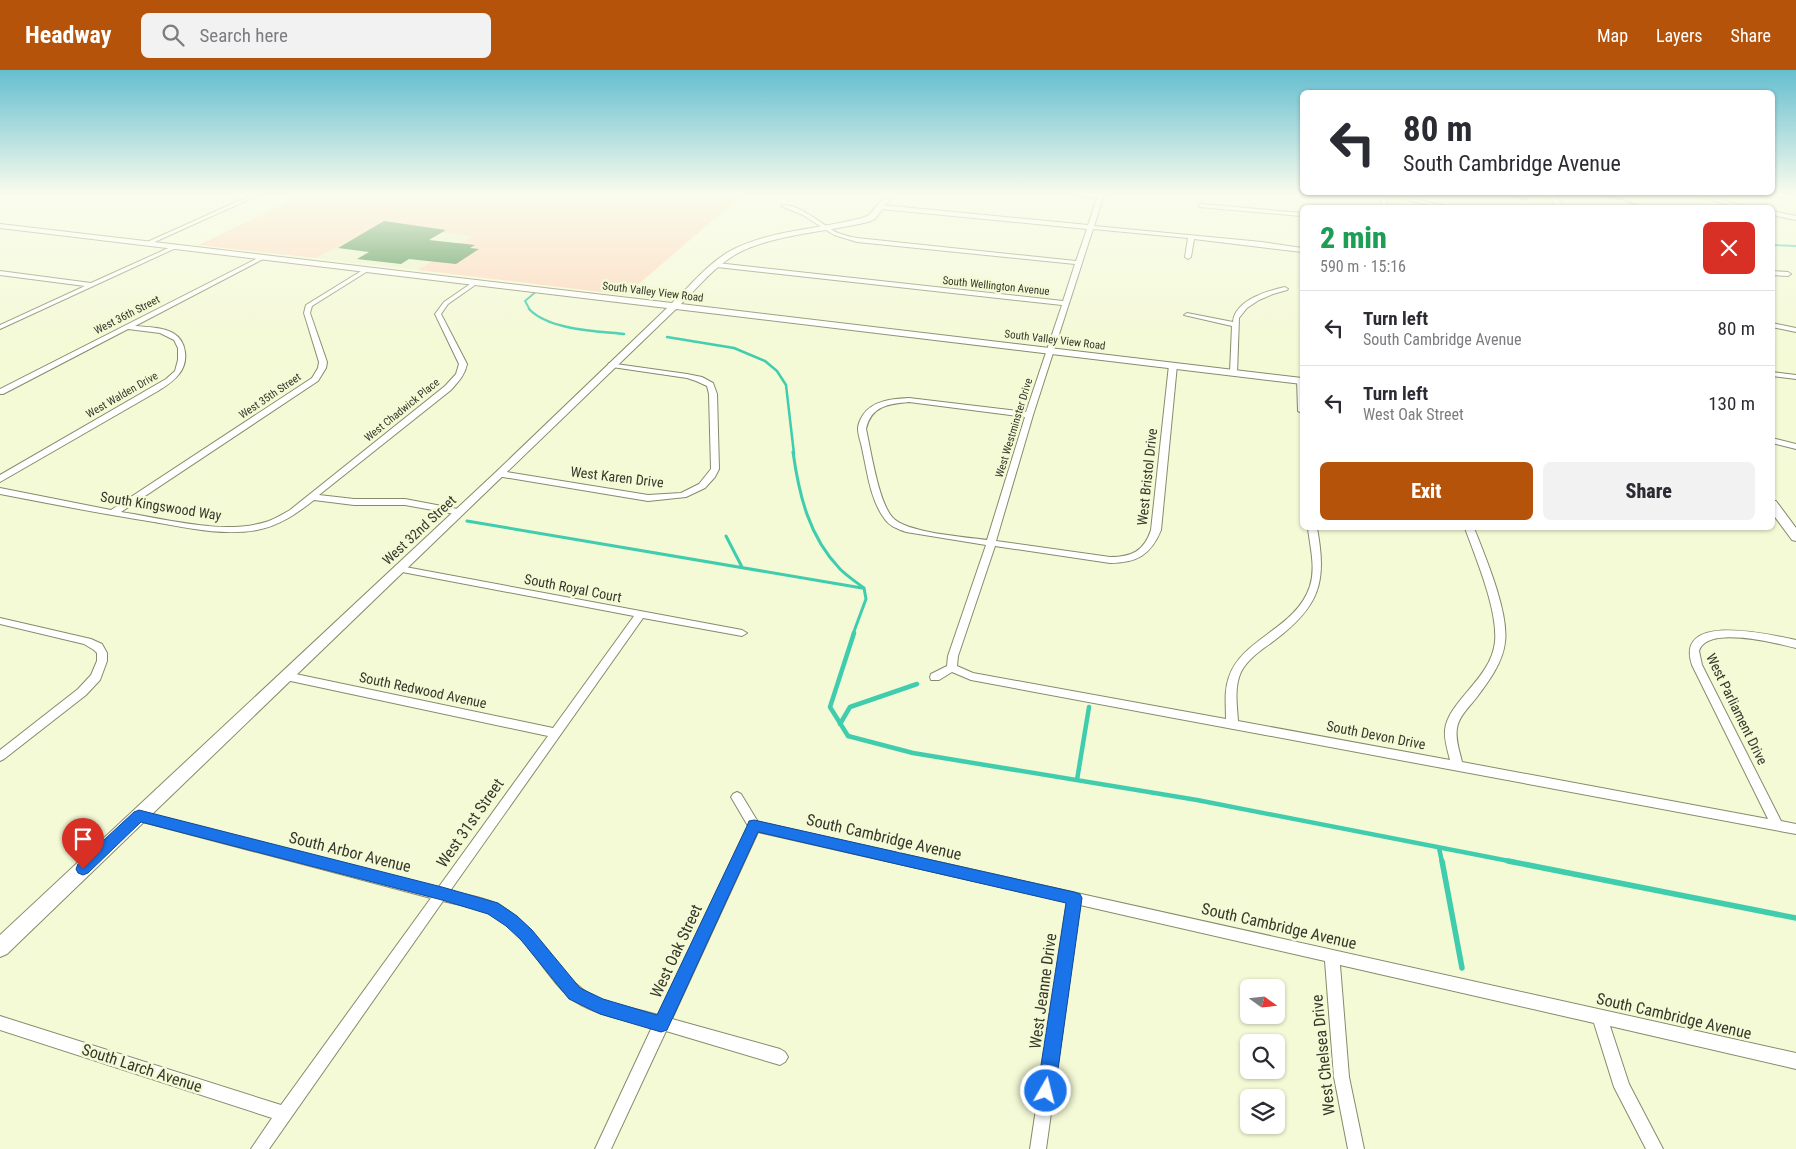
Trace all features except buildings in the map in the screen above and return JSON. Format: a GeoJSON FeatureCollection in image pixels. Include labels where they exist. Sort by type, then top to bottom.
{"type":"FeatureCollection","features":[{"type":"Feature","properties":{"kind":"street","name":"South Valley View Road"},"geometry":{"type":"LineString","coordinates":[[164,245],[1300,381]]}},
{"type":"Feature","properties":{"kind":"street","name":"West 32nd Street"},"geometry":{"type":"LineString","coordinates":[[0,948],[500,474],[717,265],[729,254],[756,245]]}},
{"type":"Feature","properties":{"kind":"street"},"geometry":{"type":"LineString","coordinates":[[910,245],[1079,262]]}},
{"type":"Feature","properties":{"kind":"street","name":"West Westminster Drive"},"geometry":{"type":"LineString","coordinates":[[952,668],[953,656],[991,543],[1029,415],[1085,245]]}},
{"type":"Feature","properties":{"kind":"street"},"geometry":{"type":"LineString","coordinates":[[1188,256],[1190,245]]}},
{"type":"Feature","properties":{"kind":"street"},"geometry":{"type":"LineString","coordinates":[[1271,245],[1300,250]]}},
{"type":"Feature","properties":{"kind":"street"},"geometry":{"type":"LineString","coordinates":[[0,327],[175,247]]}},
{"type":"Feature","properties":{"kind":"street","name":"West 36th Street"},"geometry":{"type":"LineString","coordinates":[[0,392],[264,257]]}},
{"type":"Feature","properties":{"kind":"street","name":"South Wellington Avenue"},"geometry":{"type":"LineString","coordinates":[[717,265],[1065,303]]}},
{"type":"Feature","properties":{"kind":"street","name":"West 35th Street"},"geometry":{"type":"LineString","coordinates":[[114,514],[314,379],[322,368],[323,362],[307,313],[309,305],[368,269]]}},
{"type":"Feature","properties":{"kind":"street"},"geometry":{"type":"LineString","coordinates":[[0,273],[92,285]]}},
{"type":"Feature","properties":{"kind":"street"},"geometry":{"type":"LineString","coordinates":[[1775,273],[1788,274]]}},
{"type":"Feature","properties":{"kind":"street","name":"West Chadwick Place"},"geometry":{"type":"LineString","coordinates":[[311,497],[448,388],[463,370],[461,358],[438,314],[446,303],[476,282]]}},
{"type":"Feature","properties":{"kind":"street"},"geometry":{"type":"LineString","coordinates":[[1234,372],[1235,324],[1238,313],[1250,302],[1269,292],[1285,289]]}},
{"type":"Feature","properties":{"kind":"street"},"geometry":{"type":"LineString","coordinates":[[1187,315],[1235,324]]}},
{"type":"Feature","properties":{"kind":"street"},"geometry":{"type":"LineString","coordinates":[[1775,326],[1796,330]]}},
{"type":"Feature","properties":{"kind":"street","name":"West Walden Drive"},"geometry":{"type":"LineString","coordinates":[[0,478],[176,375],[182,363],[182,352],[179,341],[175,337],[166,333],[127,327]]}},
{"type":"Feature","properties":{"kind":"street","name":"West Bristol Drive"},"geometry":{"type":"LineString","coordinates":[[1029,415],[909,400],[875,406],[865,414],[862,428],[881,506],[888,518],[910,530],[1110,560],[1133,558],[1146,549],[1152,541],[1156,530],[1173,365]]}},
{"type":"Feature","properties":{"kind":"street","name":"West Karen Drive"},"geometry":{"type":"LineString","coordinates":[[500,474],[648,498],[661,498],[693,492],[708,480],[715,470],[713,394],[710,385],[699,379],[687,376],[612,366]]}},
{"type":"Feature","properties":{"kind":"street"},"geometry":{"type":"LineString","coordinates":[[1775,374],[1796,377]]}},
{"type":"Feature","properties":{"kind":"street"},"geometry":{"type":"LineString","coordinates":[[1775,441],[1796,447]]}},
{"type":"Feature","properties":{"kind":"street","name":"South Kingswood Way"},"geometry":{"type":"LineString","coordinates":[[0,491],[114,514],[217,530],[244,530],[266,525],[284,517],[311,497]]}},
{"type":"Feature","properties":{"kind":"street"},"geometry":{"type":"LineString","coordinates":[[311,497],[354,502],[405,502],[460,512]]}},
{"type":"Feature","properties":{"kind":"street"},"geometry":{"type":"LineString","coordinates":[[1775,508],[1796,537]]}},
{"type":"Feature","properties":{"kind":"street"},"geometry":{"type":"LineString","coordinates":[[1232,723],[1232,686],[1238,669],[1258,648],[1290,624],[1304,608],[1311,593],[1317,573],[1313,530]]}},
{"type":"Feature","properties":{"kind":"street"},"geometry":{"type":"LineString","coordinates":[[1457,765],[1451,737],[1452,727],[1464,705],[1490,671],[1498,651],[1501,634],[1498,618],[1471,530]]}},
{"type":"Feature","properties":{"kind":"street","name":"South Royal Court"},"geometry":{"type":"LineString","coordinates":[[400,569],[742,633]]}},
{"type":"Feature","properties":{"kind":"street","name":"West 31st Street"},"geometry":{"type":"LineString","coordinates":[[259,1149],[640,615]]}},
{"type":"Feature","properties":{"kind":"street"},"geometry":{"type":"LineString","coordinates":[[0,620],[87,641],[98,647],[102,653],[100,668],[96,677],[82,692],[0,756]]}},
{"type":"Feature","properties":{"kind":"street","name":"West Parliament Drive"},"geometry":{"type":"LineString","coordinates":[[1777,825],[1697,665],[1694,650],[1696,645],[1705,637],[1723,634],[1796,644]]}},
{"type":"Feature","properties":{"kind":"street"},"geometry":{"type":"LineString","coordinates":[[935,677],[952,668]]}},
{"type":"Feature","properties":{"kind":"street","name":"South Devon Drive"},"geometry":{"type":"LineString","coordinates":[[952,668],[971,676],[1796,829]]}},
{"type":"Feature","properties":{"kind":"street","name":"South Redwood Avenue"},"geometry":{"type":"LineString","coordinates":[[286,676],[555,733]]}},
{"type":"Feature","properties":{"kind":"street"},"geometry":{"type":"LineString","coordinates":[[737,797],[754,826]]}},
{"type":"Feature","properties":{"kind":"street","name":"South Arbor Avenue"},"geometry":{"type":"LineString","coordinates":[[139,816],[492,908],[512,921],[526,935],[574,994],[597,1005],[780,1057]]}},
{"type":"Feature","properties":{"kind":"street","name":"South Cambridge Avenue"},"geometry":{"type":"LineString","coordinates":[[754,826],[1796,1061]]}},
{"type":"Feature","properties":{"kind":"street","name":"West Oak Street"},"geometry":{"type":"LineString","coordinates":[[603,1149],[754,826]]}},
{"type":"Feature","properties":{"kind":"street","name":"West Jeanne Drive"},"geometry":{"type":"LineString","coordinates":[[1038,1149],[1074,898]]}},
{"type":"Feature","properties":{"kind":"street","name":"West Chelsea Drive"},"geometry":{"type":"LineString","coordinates":[[1332,956],[1340,1079],[1347,1119],[1356,1149]]}},
{"type":"Feature","properties":{"kind":"street"},"geometry":{"type":"LineString","coordinates":[[1600,1017],[1622,1087],[1655,1149]]}},
{"type":"Feature","properties":{"kind":"street","name":"South Larch Avenue"},"geometry":{"type":"LineString","coordinates":[[0,1023],[284,1114]]}},
{"type":"Feature","properties":{"kind":"shaded area"},"geometry":{"type":"Polygon","coordinates":[[[201,245],[341,245],[316,258],[201,245]]]}},
{"type":"Feature","properties":{"kind":"shaded area"},"geometry":{"type":"Polygon","coordinates":[[[341,245],[458,245],[418,270],[316,258],[341,245]]]}},
{"type":"Feature","properties":{"kind":"shaded area"},"geometry":{"type":"Polygon","coordinates":[[[457,245],[684,245],[626,295],[418,270],[457,245]]]}},
{"type":"Feature","properties":{"kind":"waterway"},"geometry":{"type":"LineString","coordinates":[[1780,245],[1796,246]]}},
{"type":"Feature","properties":{"kind":"waterway"},"geometry":{"type":"LineString","coordinates":[[530,310],[525,301],[538,290]]}},
{"type":"Feature","properties":{"kind":"waterway"},"geometry":{"type":"LineString","coordinates":[[530,310],[538,316],[560,325],[624,334]]}},
{"type":"Feature","properties":{"kind":"waterway"},"geometry":{"type":"LineString","coordinates":[[667,337],[734,348],[765,361],[777,371],[786,385],[794,454]]}},
{"type":"Feature","properties":{"kind":"waterway"},"geometry":{"type":"LineString","coordinates":[[793,452],[802,499],[820,543],[840,569],[864,588],[866,599],[853,634]]}},
{"type":"Feature","properties":{"kind":"waterway"},"geometry":{"type":"LineString","coordinates":[[467,521],[862,588]]}},
{"type":"Feature","properties":{"kind":"waterway"},"geometry":{"type":"LineString","coordinates":[[726,536],[742,567]]}},
{"type":"Feature","properties":{"kind":"waterway"},"geometry":{"type":"LineString","coordinates":[[840,724],[830,707],[854,633]]}},
{"type":"Feature","properties":{"kind":"waterway"},"geometry":{"type":"LineString","coordinates":[[840,724],[850,707],[917,684]]}},
{"type":"Feature","properties":{"kind":"waterway"},"geometry":{"type":"LineString","coordinates":[[1077,780],[1089,707]]}},
{"type":"Feature","properties":{"kind":"waterway"},"geometry":{"type":"LineString","coordinates":[[840,724],[848,736],[913,753],[1197,800],[1514,862]]}},
{"type":"Feature","properties":{"kind":"waterway"},"geometry":{"type":"LineString","coordinates":[[1439,848],[1442,862]]}},
{"type":"Feature","properties":{"kind":"waterway"},"geometry":{"type":"LineString","coordinates":[[1442,861],[1462,968]]}},
{"type":"Feature","properties":{"kind":"waterway"},"geometry":{"type":"LineString","coordinates":[[1508,861],[1796,918]]}},
{"type":"Feature","properties":{"kind":"route"},"geometry":{"type":"LineString","coordinates":[[83,869],[139,816],[442,894],[492,908],[512,921],[526,935],[574,994],[611,1010],[661,1024],[754,826],[1074,898],[1046,1091]]}}]}
